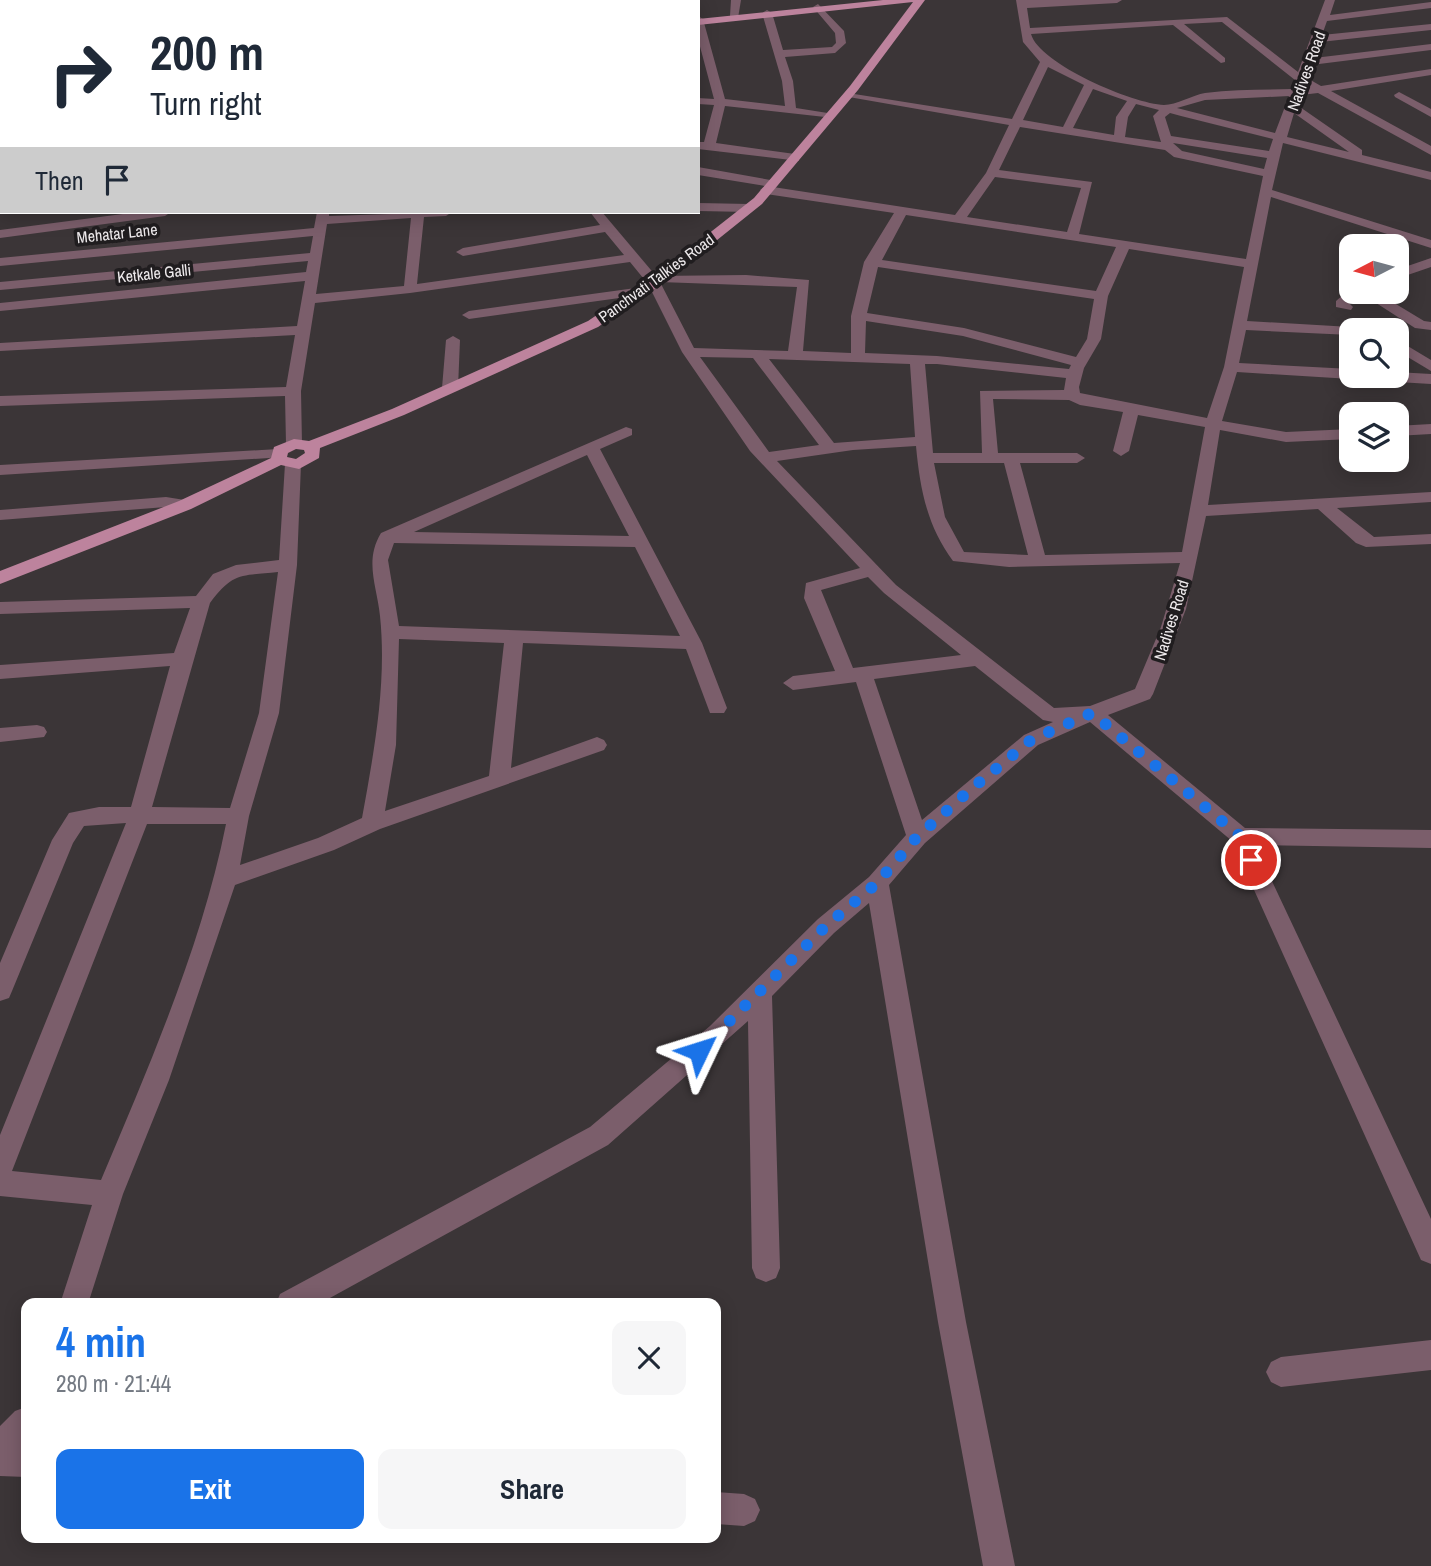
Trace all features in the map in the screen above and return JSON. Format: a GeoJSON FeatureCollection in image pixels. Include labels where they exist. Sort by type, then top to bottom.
{"type":"FeatureCollection","features":[{"type":"Feature","properties":{"kind":"main road"},"geometry":{"type":"LineString","coordinates":[[700,21],[911,0]]}},
{"type":"Feature","properties":{"kind":"main road","name":"Panchvati Talkies Road"},"geometry":{"type":"LineString","coordinates":[[185,505],[291,453],[450,388],[593,324],[653,284],[749,208],[769,187],[848,96],[920,0]]}},
{"type":"Feature","properties":{"kind":"main road"},"geometry":{"type":"LineString","coordinates":[[880,2],[897,8],[906,19]]}},
{"type":"Feature","properties":{"kind":"main road"},"geometry":{"type":"LineString","coordinates":[[700,21],[766,14]]}},
{"type":"Feature","properties":{"kind":"main road"},"geometry":{"type":"LineString","coordinates":[[0,578],[185,505]]}},
{"type":"Feature","properties":{"kind":"street"},"geometry":{"type":"LineString","coordinates":[[735,16],[736,0]]}},
{"type":"Feature","properties":{"kind":"street"},"geometry":{"type":"LineString","coordinates":[[1117,0],[1021,3],[1028,43],[1045,62],[1133,99],[1431,176]]}},
{"type":"Feature","properties":{"kind":"street","name":"Nadives Road"},"geometry":{"type":"LineString","coordinates":[[597,214],[653,284],[689,352],[765,458],[890,589],[1049,715],[1092,713],[1143,694],[1162,656],[1190,557],[1214,425],[1223,386],[1231,367],[1273,155],[1282,138],[1330,0]]}},
{"type":"Feature","properties":{"kind":"street"},"geometry":{"type":"LineString","coordinates":[[1325,18],[1431,5]]}},
{"type":"Feature","properties":{"kind":"street"},"geometry":{"type":"LineString","coordinates":[[777,54],[835,50],[843,40],[819,9]]}},
{"type":"Feature","properties":{"kind":"street"},"geometry":{"type":"LineString","coordinates":[[766,14],[777,54],[788,77],[792,97],[790,111]]}},
{"type":"Feature","properties":{"kind":"street"},"geometry":{"type":"LineString","coordinates":[[1026,31],[1224,19],[1365,158]]}},
{"type":"Feature","properties":{"kind":"street"},"geometry":{"type":"LineString","coordinates":[[1175,22],[1221,60]]}},
{"type":"Feature","properties":{"kind":"street"},"geometry":{"type":"LineString","coordinates":[[700,25],[720,102],[704,146],[795,158]]}},
{"type":"Feature","properties":{"kind":"street"},"geometry":{"type":"LineString","coordinates":[[1317,39],[1425,27],[1431,33]]}},
{"type":"Feature","properties":{"kind":"street"},"geometry":{"type":"LineString","coordinates":[[1309,62],[1431,47]]}},
{"type":"Feature","properties":{"kind":"street"},"geometry":{"type":"LineString","coordinates":[[959,219],[992,173],[1045,62]]}},
{"type":"Feature","properties":{"kind":"street"},"geometry":{"type":"LineString","coordinates":[[1271,174],[1178,155],[1167,143],[1159,116],[1166,109],[1202,98],[1298,93],[1431,72]]}},
{"type":"Feature","properties":{"kind":"street"},"geometry":{"type":"LineString","coordinates":[[1417,74],[1431,83]]}},
{"type":"Feature","properties":{"kind":"street"},"geometry":{"type":"LineString","coordinates":[[1067,130],[1083,94],[1092,83]]}},
{"type":"Feature","properties":{"kind":"street"},"geometry":{"type":"LineString","coordinates":[[1317,89],[1431,151]]}},
{"type":"Feature","properties":{"kind":"street"},"geometry":{"type":"LineString","coordinates":[[1399,95],[1431,114]]}},
{"type":"Feature","properties":{"kind":"street"},"geometry":{"type":"LineString","coordinates":[[848,96],[1119,138],[1273,155]]}},
{"type":"Feature","properties":{"kind":"street"},"geometry":{"type":"LineString","coordinates":[[1119,138],[1122,117],[1133,99]]}},
{"type":"Feature","properties":{"kind":"street"},"geometry":{"type":"LineString","coordinates":[[700,101],[830,116]]}},
{"type":"Feature","properties":{"kind":"street"},"geometry":{"type":"LineString","coordinates":[[1404,167],[1431,169]]}},
{"type":"Feature","properties":{"kind":"street"},"geometry":{"type":"LineString","coordinates":[[700,171],[901,211],[1251,264]]}},
{"type":"Feature","properties":{"kind":"street"},"geometry":{"type":"LineString","coordinates":[[992,173],[1087,185],[1072,236]]}},
{"type":"Feature","properties":{"kind":"street"},"geometry":{"type":"LineString","coordinates":[[1267,192],[1431,244]]}},
{"type":"Feature","properties":{"kind":"street"},"geometry":{"type":"LineString","coordinates":[[700,207],[749,208]]}},
{"type":"Feature","properties":{"kind":"street"},"geometry":{"type":"LineString","coordinates":[[858,357],[858,316],[871,262],[901,211]]}},
{"type":"Feature","properties":{"kind":"street"},"geometry":{"type":"LineString","coordinates":[[0,234],[150,214]]}},
{"type":"Feature","properties":{"kind":"street","name":"Mehatar Lane"},"geometry":{"type":"LineString","coordinates":[[0,262],[322,221],[406,214]]}},
{"type":"Feature","properties":{"kind":"street"},"geometry":{"type":"LineString","coordinates":[[410,289],[418,214]]}},
{"type":"Feature","properties":{"kind":"street"},"geometry":{"type":"LineString","coordinates":[[76,1298],[108,1194],[156,1080],[226,879],[238,816],[269,713],[288,565],[293,391],[322,221]]}},
{"type":"Feature","properties":{"kind":"street"},"geometry":{"type":"LineString","coordinates":[[1362,234],[1373,226]]}},
{"type":"Feature","properties":{"kind":"street"},"geometry":{"type":"LineString","coordinates":[[463,252],[606,228]]}},
{"type":"Feature","properties":{"kind":"street"},"geometry":{"type":"LineString","coordinates":[[1073,395],[1071,387],[1077,368],[1094,339],[1101,296],[1124,245]]}},
{"type":"Feature","properties":{"kind":"street"},"geometry":{"type":"LineString","coordinates":[[0,286],[316,256]]}},
{"type":"Feature","properties":{"kind":"street"},"geometry":{"type":"LineString","coordinates":[[308,299],[410,289],[631,258]]}},
{"type":"Feature","properties":{"kind":"street"},"geometry":{"type":"LineString","coordinates":[[871,262],[1101,296]]}},
{"type":"Feature","properties":{"kind":"street"},"geometry":{"type":"LineString","coordinates":[[1409,270],[1431,262]]}},
{"type":"Feature","properties":{"kind":"street","name":"Ketkale Galli"},"geometry":{"type":"LineString","coordinates":[[0,307],[311,276]]}},
{"type":"Feature","properties":{"kind":"street"},"geometry":{"type":"LineString","coordinates":[[469,315],[653,284],[746,279],[804,283],[794,354]]}},
{"type":"Feature","properties":{"kind":"street"},"geometry":{"type":"LineString","coordinates":[[1341,304],[1346,307]]}},
{"type":"Feature","properties":{"kind":"street"},"geometry":{"type":"LineString","coordinates":[[1386,304],[1420,325],[1431,326]]}},
{"type":"Feature","properties":{"kind":"street"},"geometry":{"type":"LineString","coordinates":[[858,316],[964,332],[1077,368]]}},
{"type":"Feature","properties":{"kind":"street"},"geometry":{"type":"LineString","coordinates":[[1240,325],[1339,330]]}},
{"type":"Feature","properties":{"kind":"street"},"geometry":{"type":"LineString","coordinates":[[0,347],[303,330]]}},
{"type":"Feature","properties":{"kind":"street"},"geometry":{"type":"LineString","coordinates":[[450,388],[453,340]]}},
{"type":"Feature","properties":{"kind":"street"},"geometry":{"type":"LineString","coordinates":[[689,352],[794,354],[1077,368]]}},
{"type":"Feature","properties":{"kind":"street"},"geometry":{"type":"LineString","coordinates":[[1409,352],[1431,367]]}},
{"type":"Feature","properties":{"kind":"street"},"geometry":{"type":"LineString","coordinates":[[757,354],[830,448]]}},
{"type":"Feature","properties":{"kind":"street"},"geometry":{"type":"LineString","coordinates":[[917,360],[937,522],[948,545],[959,557],[1038,560],[1190,557]]}},
{"type":"Feature","properties":{"kind":"street"},"geometry":{"type":"LineString","coordinates":[[1231,367],[1339,373]]}},
{"type":"Feature","properties":{"kind":"street"},"geometry":{"type":"LineString","coordinates":[[1409,378],[1431,379]]}},
{"type":"Feature","properties":{"kind":"street"},"geometry":{"type":"LineString","coordinates":[[0,401],[293,391]]}},
{"type":"Feature","properties":{"kind":"street"},"geometry":{"type":"LineString","coordinates":[[990,458],[985,394],[1073,395],[1080,400],[1286,437],[1339,435]]}},
{"type":"Feature","properties":{"kind":"street"},"geometry":{"type":"LineString","coordinates":[[1122,451],[1132,410]]}},
{"type":"Feature","properties":{"kind":"street"},"geometry":{"type":"LineString","coordinates":[[1409,430],[1431,429]]}},
{"type":"Feature","properties":{"kind":"street"},"geometry":{"type":"LineString","coordinates":[[372,823],[386,745],[390,632],[379,560],[387,537],[626,432]]}},
{"type":"Feature","properties":{"kind":"street"},"geometry":{"type":"LineString","coordinates":[[591,447],[693,643],[717,708]]}},
{"type":"Feature","properties":{"kind":"street"},"geometry":{"type":"LineString","coordinates":[[765,458],[830,448],[926,449],[990,458],[1077,458]]}},
{"type":"Feature","properties":{"kind":"street"},"geometry":{"type":"LineString","coordinates":[[0,470],[291,453]]}},
{"type":"Feature","properties":{"kind":"street"},"geometry":{"type":"LineString","coordinates":[[1011,458],[1038,560]]}},
{"type":"Feature","properties":{"kind":"street"},"geometry":{"type":"LineString","coordinates":[[1197,512],[1431,497]]}},
{"type":"Feature","properties":{"kind":"street"},"geometry":{"type":"LineString","coordinates":[[0,515],[166,502],[185,505]]}},
{"type":"Feature","properties":{"kind":"street"},"geometry":{"type":"LineString","coordinates":[[1324,504],[1362,539],[1372,543],[1427,545]]}},
{"type":"Feature","properties":{"kind":"street"},"geometry":{"type":"LineString","coordinates":[[387,537],[642,542]]}},
{"type":"Feature","properties":{"kind":"street"},"geometry":{"type":"LineString","coordinates":[[0,1168],[139,817],[182,659],[201,602],[219,578],[236,571],[288,565]]}},
{"type":"Feature","properties":{"kind":"street"},"geometry":{"type":"LineString","coordinates":[[872,570],[812,587],[813,598],[855,675],[917,837]]}},
{"type":"Feature","properties":{"kind":"street"},"geometry":{"type":"LineString","coordinates":[[0,608],[201,602]]}},
{"type":"Feature","properties":{"kind":"street"},"geometry":{"type":"LineString","coordinates":[[390,632],[693,643]]}},
{"type":"Feature","properties":{"kind":"street"},"geometry":{"type":"LineString","coordinates":[[499,779],[514,636]]}},
{"type":"Feature","properties":{"kind":"street"},"geometry":{"type":"LineString","coordinates":[[0,671],[182,659]]}},
{"type":"Feature","properties":{"kind":"street"},"geometry":{"type":"LineString","coordinates":[[793,683],[978,659]]}},
{"type":"Feature","properties":{"kind":"street"},"geometry":{"type":"LineString","coordinates":[[301,1298],[598,1136],[719,1034],[826,926],[877,883],[917,837],[1031,740],[1092,713],[1240,836],[1431,1250]]}},
{"type":"Feature","properties":{"kind":"street"},"geometry":{"type":"LineString","coordinates":[[0,735],[37,732]]}},
{"type":"Feature","properties":{"kind":"street"},"geometry":{"type":"LineString","coordinates":[[226,879],[326,844],[372,823],[597,745]]}},
{"type":"Feature","properties":{"kind":"street"},"geometry":{"type":"LineString","coordinates":[[0,991],[62,841],[77,819],[99,815],[238,816]]}},
{"type":"Feature","properties":{"kind":"street"},"geometry":{"type":"LineString","coordinates":[[1240,836],[1431,839]]}},
{"type":"Feature","properties":{"kind":"street"},"geometry":{"type":"LineString","coordinates":[[877,883],[949,1308],[999,1566]]}},
{"type":"Feature","properties":{"kind":"street"},"geometry":{"type":"LineString","coordinates":[[760,993],[766,1268]]}},
{"type":"Feature","properties":{"kind":"street"},"geometry":{"type":"LineString","coordinates":[[0,1183],[108,1194]]}},
{"type":"Feature","properties":{"kind":"street"},"geometry":{"type":"LineString","coordinates":[[1281,1372],[1431,1355]]}},
{"type":"Feature","properties":{"kind":"street"},"geometry":{"type":"LineString","coordinates":[[0,1447],[21,1427]]}},
{"type":"Feature","properties":{"kind":"street"},"geometry":{"type":"LineString","coordinates":[[0,1461],[21,1462]]}},
{"type":"Feature","properties":{"kind":"route"},"geometry":{"type":"LineString","coordinates":[[699,1051],[826,926],[877,883],[917,837],[970,790],[1031,740],[1092,713],[1240,836],[1251,860]]}}]}
